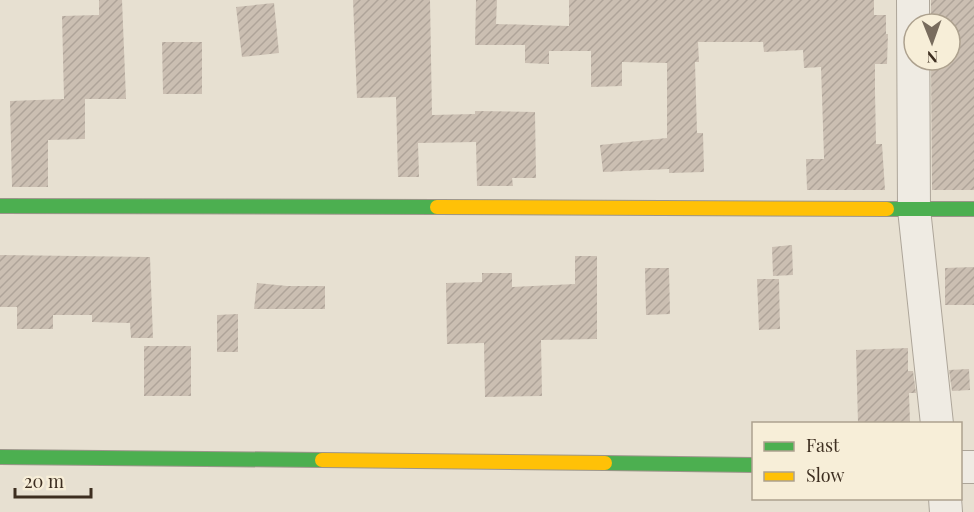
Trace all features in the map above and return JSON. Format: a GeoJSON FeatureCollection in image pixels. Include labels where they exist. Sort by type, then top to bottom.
{"type":"FeatureCollection","features":[{"type":"Feature","properties":{"kind":"street"},"geometry":{"type":"LineString","coordinates":[[913,0],[914,209],[937,422]]}},
{"type":"Feature","properties":{"kind":"street"},"geometry":{"type":"LineString","coordinates":[[0,206],[974,209]]}},
{"type":"Feature","properties":{"kind":"street"},"geometry":{"type":"LineString","coordinates":[[0,457],[752,465]]}},
{"type":"Feature","properties":{"kind":"building"},"geometry":{"type":"Polygon","coordinates":[[[99,0],[122,0],[126,99],[85,99],[85,139],[48,140],[48,187],[12,187],[10,101],[64,99],[62,16],[99,15],[99,0]]]}},
{"type":"Feature","properties":{"kind":"building"},"geometry":{"type":"Polygon","coordinates":[[[353,0],[430,0],[432,115],[475,114],[475,111],[535,112],[536,178],[512,178],[513,186],[477,186],[476,142],[418,143],[419,177],[398,177],[396,97],[357,98],[353,0]]]}},
{"type":"Feature","properties":{"kind":"building"},"geometry":{"type":"Polygon","coordinates":[[[476,0],[497,0],[496,24],[569,26],[569,0],[874,0],[874,15],[886,15],[886,34],[888,34],[887,64],[875,64],[876,144],[882,144],[885,190],[807,190],[806,159],[824,159],[821,67],[804,68],[803,50],[764,52],[763,42],[698,42],[699,62],[695,62],[697,133],[703,133],[704,172],[669,173],[669,169],[603,172],[600,145],[667,138],[667,63],[622,62],[622,86],[591,87],[591,51],[549,51],[549,64],[525,63],[525,45],[475,45],[476,0]]]}},
{"type":"Feature","properties":{"kind":"building"},"geometry":{"type":"Polygon","coordinates":[[[931,0],[974,0],[974,190],[932,190],[931,72],[962,72],[962,12],[931,12],[931,0]]]}},
{"type":"Feature","properties":{"kind":"building"},"geometry":{"type":"Polygon","coordinates":[[[274,3],[279,53],[242,57],[236,7],[274,3]]]}},
{"type":"Feature","properties":{"kind":"building"},"geometry":{"type":"Polygon","coordinates":[[[162,42],[202,42],[202,94],[163,94],[162,42]]]}},
{"type":"Feature","properties":{"kind":"building"},"geometry":{"type":"Polygon","coordinates":[[[792,245],[793,275],[773,276],[772,247],[792,245]]]}},
{"type":"Feature","properties":{"kind":"building"},"geometry":{"type":"Polygon","coordinates":[[[0,255],[150,257],[153,338],[131,338],[130,323],[92,322],[92,315],[53,315],[53,329],[17,329],[17,307],[0,307],[0,255]]]}},
{"type":"Feature","properties":{"kind":"building"},"geometry":{"type":"Polygon","coordinates":[[[575,256],[597,256],[597,339],[541,340],[542,396],[485,397],[484,343],[447,344],[446,283],[482,282],[482,273],[512,273],[512,287],[575,284],[575,256]]]}},
{"type":"Feature","properties":{"kind":"building"},"geometry":{"type":"Polygon","coordinates":[[[974,267],[974,305],[945,305],[945,268],[974,267]]]}},
{"type":"Feature","properties":{"kind":"building"},"geometry":{"type":"Polygon","coordinates":[[[645,268],[669,268],[670,314],[646,315],[645,268]]]}},
{"type":"Feature","properties":{"kind":"building"},"geometry":{"type":"Polygon","coordinates":[[[757,279],[779,279],[780,329],[759,330],[757,279]]]}},
{"type":"Feature","properties":{"kind":"building"},"geometry":{"type":"Polygon","coordinates":[[[257,283],[325,286],[325,309],[254,309],[257,283]]]}},
{"type":"Feature","properties":{"kind":"building"},"geometry":{"type":"Polygon","coordinates":[[[238,314],[238,352],[217,352],[217,315],[238,314]]]}},
{"type":"Feature","properties":{"kind":"building"},"geometry":{"type":"Polygon","coordinates":[[[144,346],[191,346],[191,396],[144,396],[144,346]]]}},
{"type":"Feature","properties":{"kind":"building"},"geometry":{"type":"Polygon","coordinates":[[[908,348],[908,371],[913,371],[916,393],[909,393],[910,422],[858,422],[856,350],[908,348]]]}},
{"type":"Feature","properties":{"kind":"building"},"geometry":{"type":"Polygon","coordinates":[[[969,369],[970,390],[952,391],[949,370],[969,369]]]}},
{"type":"Feature","properties":{"kind":"traffic: fast"},"geometry":{"type":"LineString","coordinates":[[0,206],[437,207]]}},
{"type":"Feature","properties":{"kind":"traffic: fast"},"geometry":{"type":"LineString","coordinates":[[887,209],[974,209]]}},
{"type":"Feature","properties":{"kind":"traffic: fast"},"geometry":{"type":"LineString","coordinates":[[0,457],[322,460]]}},
{"type":"Feature","properties":{"kind":"traffic: fast"},"geometry":{"type":"LineString","coordinates":[[605,463],[752,465]]}},
{"type":"Feature","properties":{"kind":"traffic: slow"},"geometry":{"type":"LineString","coordinates":[[437,207],[887,209]]}},
{"type":"Feature","properties":{"kind":"traffic: slow"},"geometry":{"type":"LineString","coordinates":[[322,460],[605,463]]}}]}
